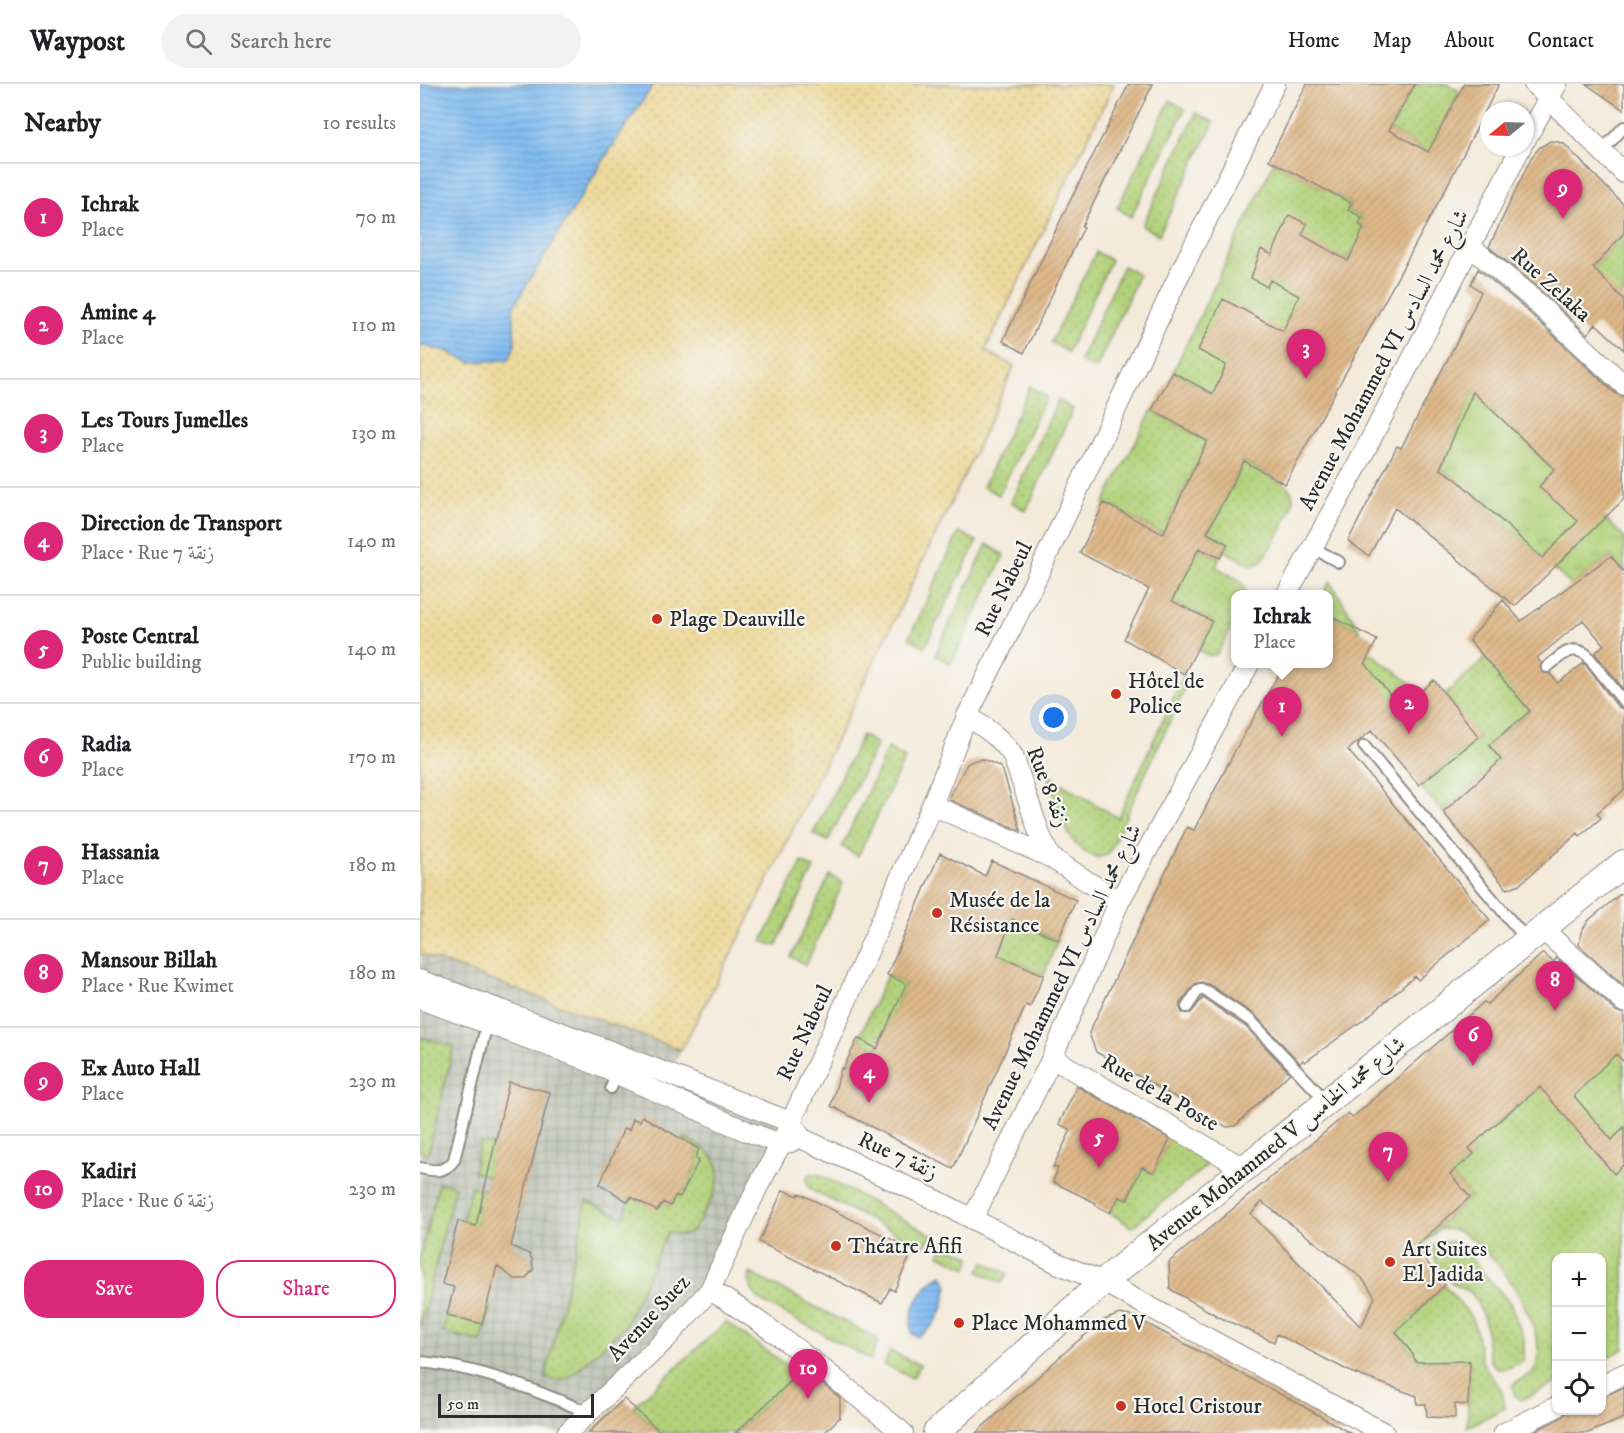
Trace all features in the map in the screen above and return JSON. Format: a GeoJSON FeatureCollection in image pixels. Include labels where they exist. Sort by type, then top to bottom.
{"type":"FeatureCollection","features":[{"type":"Feature","properties":{"kind":"street","name":"Rue Nabeul"},"geometry":{"type":"LineString","coordinates":[[790,1122],[848,997],[932,805],[967,716],[1032,588],[1183,267],[1275,84]]}},
{"type":"Feature","properties":{"kind":"street"},"geometry":{"type":"LineString","coordinates":[[1534,84],[1553,91],[1602,151],[1624,173]]}},
{"type":"Feature","properties":{"kind":"street"},"geometry":{"type":"LineString","coordinates":[[1534,124],[1553,91]]}},
{"type":"Feature","properties":{"kind":"street","name":"Avenue Mohammed VI شارع محمد السادس"},"geometry":{"type":"LineString","coordinates":[[1289,590],[1471,247],[1516,156]]}},
{"type":"Feature","properties":{"kind":"street","name":"Rue Zelaka"},"geometry":{"type":"LineString","coordinates":[[1471,247],[1527,294],[1624,385]]}},
{"type":"Feature","properties":{"kind":"street","name":"Avenue Mohammed VI شارع محمد السادس"},"geometry":{"type":"LineString","coordinates":[[973,1218],[1052,1058],[1119,902],[1246,668]]}},
{"type":"Feature","properties":{"kind":"street","name":"Rue 8 زنقة"},"geometry":{"type":"LineString","coordinates":[[967,716],[1000,740],[1013,756],[1040,835],[1050,857]]}},
{"type":"Feature","properties":{"kind":"street","name":"Rue 8 زنقة"},"geometry":{"type":"LineString","coordinates":[[932,805],[1050,857],[1119,902]]}},
{"type":"Feature","properties":{"kind":"street","name":"Avenue Mohammed V شارع محمد الخامس"},"geometry":{"type":"LineString","coordinates":[[942,1431],[1103,1282],[1624,863]]}},
{"type":"Feature","properties":{"kind":"street"},"geometry":{"type":"LineString","coordinates":[[1534,934],[1624,1002]]}},
{"type":"Feature","properties":{"kind":"street"},"geometry":{"type":"LineString","coordinates":[[420,980],[640,1073],[790,1122],[803,1139],[781,1144],[746,1131],[640,1073],[614,1081],[552,1037],[487,1023],[420,999]]}},
{"type":"Feature","properties":{"kind":"street","name":"Rue de la Poste"},"geometry":{"type":"LineString","coordinates":[[1052,1058],[1245,1169]]}},
{"type":"Feature","properties":{"kind":"street","name":"Avenue Suez"},"geometry":{"type":"LineString","coordinates":[[567,1433],[665,1340],[710,1290],[790,1122]]}},
{"type":"Feature","properties":{"kind":"street","name":"Rue 7 زنقة"},"geometry":{"type":"LineString","coordinates":[[803,1139],[973,1218],[1057,1263],[1103,1282],[1384,1433]]}},
{"type":"Feature","properties":{"kind":"street"},"geometry":{"type":"LineString","coordinates":[[710,1290],[782,1338],[903,1433]]}},
{"type":"Feature","properties":{"kind":"street"},"geometry":{"type":"LineString","coordinates":[[1606,1383],[1624,1374]]}},
{"type":"Feature","properties":{"kind":"street"},"geometry":{"type":"LineString","coordinates":[[1504,1433],[1552,1409]]}},
{"type":"Feature","properties":{"kind":"lane"},"geometry":{"type":"LineString","coordinates":[[1602,151],[1624,127]]}},
{"type":"Feature","properties":{"kind":"lane"},"geometry":{"type":"LineString","coordinates":[[1312,548],[1338,562]]}},
{"type":"Feature","properties":{"kind":"lane"},"geometry":{"type":"LineString","coordinates":[[1547,667],[1567,651],[1580,650],[1587,655],[1624,702]]}},
{"type":"Feature","properties":{"kind":"lane"},"geometry":{"type":"LineString","coordinates":[[1364,746],[1534,934]]}},
{"type":"Feature","properties":{"kind":"lane"},"geometry":{"type":"LineString","coordinates":[[1187,1007],[1200,989],[1240,1013],[1327,1103]]}},
{"type":"Feature","properties":{"kind":"lane"},"geometry":{"type":"LineString","coordinates":[[420,1168],[439,1171],[449,1167],[454,1160],[487,1023]]}},
{"type":"Feature","properties":{"kind":"lane"},"geometry":{"type":"LineString","coordinates":[[420,1362],[475,1372],[555,1398],[590,1413]]}},
{"type":"Feature","properties":{"kind":"shaded area"},"geometry":{"type":"Polygon","coordinates":[[[420,954],[681,1050],[669,1075],[790,1122],[710,1290],[566,1433],[420,1433],[420,954]]]}},
{"type":"Feature","properties":{"kind":"green space"},"geometry":{"type":"Polygon","coordinates":[[[1415,84],[1447,84],[1460,92],[1428,152],[1389,130],[1415,84]]]}},
{"type":"Feature","properties":{"kind":"green space"},"geometry":{"type":"Polygon","coordinates":[[[1170,100],[1185,109],[1131,217],[1117,208],[1170,100]]]}},
{"type":"Feature","properties":{"kind":"green space"},"geometry":{"type":"Polygon","coordinates":[[[1196,113],[1214,122],[1159,235],[1142,226],[1196,113]]]}},
{"type":"Feature","properties":{"kind":"green space"},"geometry":{"type":"Polygon","coordinates":[[[1274,162],[1351,203],[1348,210],[1362,217],[1359,225],[1373,233],[1361,255],[1353,250],[1348,261],[1335,254],[1287,321],[1298,328],[1230,404],[1173,372],[1274,162]]]}},
{"type":"Feature","properties":{"kind":"green space"},"geometry":{"type":"Polygon","coordinates":[[[1624,233],[1624,294],[1616,302],[1593,268],[1624,233]]]}},
{"type":"Feature","properties":{"kind":"green space"},"geometry":{"type":"Polygon","coordinates":[[[1096,252],[1111,260],[1068,352],[1051,342],[1096,252]]]}},
{"type":"Feature","properties":{"kind":"green space"},"geometry":{"type":"Polygon","coordinates":[[[1123,266],[1139,274],[1096,369],[1080,361],[1123,266]]]}},
{"type":"Feature","properties":{"kind":"green space"},"geometry":{"type":"Polygon","coordinates":[[[1030,386],[1046,397],[999,495],[983,487],[1030,386]]]}},
{"type":"Feature","properties":{"kind":"green space"},"geometry":{"type":"Polygon","coordinates":[[[1473,392],[1624,537],[1624,572],[1611,556],[1571,585],[1455,478],[1440,469],[1473,392]]]}},
{"type":"Feature","properties":{"kind":"green space"},"geometry":{"type":"Polygon","coordinates":[[[1058,400],[1073,409],[1026,511],[1011,502],[1058,400]]]}},
{"type":"Feature","properties":{"kind":"green space"},"geometry":{"type":"Polygon","coordinates":[[[1152,410],[1207,441],[1163,534],[1104,503],[1152,410]]]}},
{"type":"Feature","properties":{"kind":"green space"},"geometry":{"type":"Polygon","coordinates":[[[1244,461],[1285,484],[1293,498],[1289,514],[1265,557],[1259,563],[1252,565],[1224,551],[1228,544],[1207,533],[1244,461]]]}},
{"type":"Feature","properties":{"kind":"green space"},"geometry":{"type":"Polygon","coordinates":[[[959,532],[977,541],[925,647],[909,638],[959,532]]]}},
{"type":"Feature","properties":{"kind":"green space"},"geometry":{"type":"Polygon","coordinates":[[[987,544],[1004,555],[951,664],[935,655],[987,544]]]}},
{"type":"Feature","properties":{"kind":"green space"},"geometry":{"type":"Polygon","coordinates":[[[1199,548],[1220,558],[1216,567],[1241,581],[1245,590],[1231,590],[1231,628],[1217,654],[1211,656],[1197,649],[1212,621],[1172,601],[1199,548]]]}},
{"type":"Feature","properties":{"kind":"green space"},"geometry":{"type":"Polygon","coordinates":[[[1330,581],[1361,632],[1333,617],[1333,590],[1325,590],[1330,581]]]}},
{"type":"Feature","properties":{"kind":"green space"},"geometry":{"type":"Polygon","coordinates":[[[1370,652],[1421,691],[1435,709],[1414,726],[1333,668],[1333,657],[1361,671],[1370,652]]]}},
{"type":"Feature","properties":{"kind":"green space"},"geometry":{"type":"Polygon","coordinates":[[[1486,658],[1530,711],[1489,744],[1501,760],[1443,812],[1419,785],[1479,738],[1445,694],[1486,658]]]}},
{"type":"Feature","properties":{"kind":"green space"},"geometry":{"type":"Polygon","coordinates":[[[1184,674],[1190,677],[1112,847],[1102,857],[1083,851],[1068,833],[1063,822],[1049,776],[1118,818],[1184,674]]]}},
{"type":"Feature","properties":{"kind":"green space"},"geometry":{"type":"Polygon","coordinates":[[[862,735],[877,744],[828,841],[813,834],[862,735]]]}},
{"type":"Feature","properties":{"kind":"green space"},"geometry":{"type":"Polygon","coordinates":[[[888,748],[905,758],[858,856],[842,847],[888,748]]]}},
{"type":"Feature","properties":{"kind":"green space"},"geometry":{"type":"Polygon","coordinates":[[[802,862],[814,868],[776,946],[762,941],[802,862]]]}},
{"type":"Feature","properties":{"kind":"green space"},"geometry":{"type":"Polygon","coordinates":[[[830,875],[843,883],[806,965],[791,957],[830,875]]]}},
{"type":"Feature","properties":{"kind":"green space"},"geometry":{"type":"Polygon","coordinates":[[[1016,910],[1041,921],[1037,931],[1058,940],[1044,975],[998,955],[1016,910]]]}},
{"type":"Feature","properties":{"kind":"green space"},"geometry":{"type":"Polygon","coordinates":[[[887,975],[906,984],[877,1049],[858,1039],[887,975]]]}},
{"type":"Feature","properties":{"kind":"green space"},"geometry":{"type":"Polygon","coordinates":[[[1624,1017],[1624,1349],[1606,1358],[1606,1253],[1552,1253],[1552,1385],[1521,1400],[1515,1395],[1513,1385],[1533,1373],[1538,1360],[1537,1344],[1533,1325],[1513,1286],[1486,1252],[1472,1239],[1458,1231],[1439,1229],[1419,1253],[1415,1247],[1470,1197],[1450,1174],[1474,1154],[1468,1148],[1540,1087],[1544,1092],[1624,1017]]]}},
{"type":"Feature","properties":{"kind":"green space"},"geometry":{"type":"Polygon","coordinates":[[[420,1037],[454,1046],[428,1154],[420,1152],[420,1037]]]}},
{"type":"Feature","properties":{"kind":"green space"},"geometry":{"type":"Polygon","coordinates":[[[1171,1136],[1205,1157],[1205,1167],[1132,1227],[1110,1213],[1119,1197],[1127,1200],[1142,1167],[1154,1173],[1171,1136]]]}},
{"type":"Feature","properties":{"kind":"green space"},"geometry":{"type":"Polygon","coordinates":[[[684,1137],[706,1150],[717,1165],[718,1183],[710,1203],[690,1232],[681,1235],[668,1232],[624,1327],[569,1378],[557,1381],[545,1378],[587,1201],[623,1218],[631,1197],[663,1202],[670,1206],[676,1195],[680,1197],[699,1160],[695,1158],[699,1149],[684,1137]]]}},
{"type":"Feature","properties":{"kind":"green space"},"geometry":{"type":"Polygon","coordinates":[[[480,1142],[495,1146],[488,1176],[473,1172],[480,1142]]]}},
{"type":"Feature","properties":{"kind":"green space"},"geometry":{"type":"Polygon","coordinates":[[[810,1174],[819,1174],[932,1235],[924,1247],[813,1191],[807,1181],[810,1174]]]}},
{"type":"Feature","properties":{"kind":"green space"},"geometry":{"type":"Polygon","coordinates":[[[439,1182],[455,1186],[420,1329],[420,1257],[439,1182]]]}},
{"type":"Feature","properties":{"kind":"green space"},"geometry":{"type":"Polygon","coordinates":[[[471,1186],[485,1190],[476,1227],[462,1222],[471,1186]]]}},
{"type":"Feature","properties":{"kind":"green space"},"geometry":{"type":"Polygon","coordinates":[[[1440,1242],[1454,1242],[1459,1245],[1510,1303],[1524,1339],[1524,1359],[1519,1364],[1500,1369],[1491,1362],[1486,1327],[1476,1300],[1471,1293],[1446,1277],[1436,1262],[1433,1246],[1440,1242]]]}},
{"type":"Feature","properties":{"kind":"green space"},"geometry":{"type":"Polygon","coordinates":[[[944,1244],[971,1257],[967,1268],[939,1255],[944,1244]]]}},
{"type":"Feature","properties":{"kind":"green space"},"geometry":{"type":"Polygon","coordinates":[[[984,1262],[1007,1273],[1002,1283],[979,1272],[984,1262]]]}},
{"type":"Feature","properties":{"kind":"green space"},"geometry":{"type":"Polygon","coordinates":[[[750,1273],[878,1339],[871,1360],[761,1301],[751,1289],[750,1273]]]}},
{"type":"Feature","properties":{"kind":"green space"},"geometry":{"type":"Polygon","coordinates":[[[1445,1285],[1473,1321],[1481,1358],[1504,1398],[1505,1408],[1467,1427],[1470,1361],[1416,1362],[1394,1330],[1445,1285]]]}},
{"type":"Feature","properties":{"kind":"green space"},"geometry":{"type":"Polygon","coordinates":[[[486,1305],[491,1306],[481,1342],[442,1332],[447,1315],[481,1324],[486,1305]]]}},
{"type":"Feature","properties":{"kind":"green space"},"geometry":{"type":"Polygon","coordinates":[[[726,1322],[799,1374],[735,1433],[661,1433],[633,1407],[726,1322]]]}},
{"type":"Feature","properties":{"kind":"green space"},"geometry":{"type":"Polygon","coordinates":[[[890,1351],[920,1365],[913,1378],[884,1365],[890,1351]]]}},
{"type":"Feature","properties":{"kind":"sand","name":"Plage Deauville"},"geometry":{"type":"Polygon","coordinates":[[[654,84],[1114,84],[985,351],[1014,366],[965,474],[808,798],[739,939],[681,1050],[420,954],[420,348],[422,346],[444,350],[470,362],[515,345],[513,307],[611,148],[654,84]]]}},
{"type":"Feature","properties":{"kind":"water"},"geometry":{"type":"Polygon","coordinates":[[[420,84],[654,84],[611,148],[513,307],[515,345],[509,360],[470,362],[444,350],[422,346],[420,348],[420,84]]]}},
{"type":"Feature","properties":{"kind":"water"},"geometry":{"type":"Polygon","coordinates":[[[942,1275],[948,1285],[940,1314],[932,1326],[919,1337],[913,1335],[911,1318],[917,1300],[928,1286],[942,1275]]]}},
{"type":"Feature","properties":{"kind":"building"},"geometry":{"type":"Polygon","coordinates":[[[1129,84],[1153,84],[1082,226],[1084,227],[1024,353],[1003,341],[1129,84]]]}},
{"type":"Feature","properties":{"kind":"building"},"geometry":{"type":"Polygon","coordinates":[[[1307,84],[1415,84],[1389,130],[1428,152],[1464,84],[1499,84],[1490,102],[1480,102],[1480,121],[1444,192],[1285,484],[1244,461],[1207,533],[1228,544],[1220,558],[1199,548],[1172,601],[1212,621],[1184,674],[1124,639],[1149,589],[1080,553],[1104,503],[1163,534],[1207,441],[1152,410],[1173,372],[1213,394],[1226,365],[1198,350],[1223,299],[1283,331],[1299,296],[1270,280],[1267,287],[1251,278],[1261,249],[1272,255],[1289,215],[1307,224],[1302,235],[1348,261],[1364,228],[1359,224],[1362,217],[1348,210],[1351,203],[1269,160],[1307,84]]]}},
{"type":"Feature","properties":{"kind":"building"},"geometry":{"type":"Polygon","coordinates":[[[1586,84],[1624,84],[1624,110],[1586,84]]]}},
{"type":"Feature","properties":{"kind":"building"},"geometry":{"type":"Polygon","coordinates":[[[1550,141],[1564,144],[1624,205],[1624,233],[1593,268],[1624,300],[1624,350],[1596,324],[1587,334],[1535,285],[1489,247],[1531,158],[1539,148],[1550,141]]]}},
{"type":"Feature","properties":{"kind":"building"},"geometry":{"type":"Polygon","coordinates":[[[1478,269],[1519,303],[1616,394],[1624,397],[1624,499],[1515,606],[1395,508],[1369,556],[1348,541],[1397,446],[1401,448],[1464,328],[1481,292],[1471,284],[1478,269]],[[1473,392],[1440,469],[1455,478],[1542,558],[1578,521],[1539,487],[1554,469],[1473,392]]]}},
{"type":"Feature","properties":{"kind":"building"},"geometry":{"type":"Polygon","coordinates":[[[1611,556],[1624,572],[1624,690],[1595,653],[1604,645],[1583,620],[1537,658],[1541,663],[1542,672],[1550,674],[1558,683],[1584,663],[1618,707],[1624,709],[1624,790],[1597,813],[1601,818],[1580,836],[1578,833],[1520,884],[1507,889],[1443,812],[1501,760],[1489,745],[1530,711],[1469,640],[1503,600],[1521,621],[1611,556]]]}},
{"type":"Feature","properties":{"kind":"building"},"geometry":{"type":"Polygon","coordinates":[[[1333,617],[1377,640],[1365,663],[1401,709],[1434,680],[1479,737],[1419,785],[1372,730],[1348,750],[1490,920],[1418,980],[1415,976],[1366,1018],[1305,1062],[1303,1060],[1300,1063],[1255,1015],[1210,985],[1202,982],[1195,984],[1180,1003],[1182,1013],[1191,1013],[1203,998],[1246,1027],[1290,1073],[1235,1126],[1227,1127],[1096,1052],[1089,1033],[1187,827],[1194,830],[1237,747],[1282,668],[1333,668],[1333,617]]]}},
{"type":"Feature","properties":{"kind":"building"},"geometry":{"type":"Polygon","coordinates":[[[983,759],[999,766],[1003,771],[1021,831],[950,800],[949,797],[967,764],[983,759]]]}},
{"type":"Feature","properties":{"kind":"building"},"geometry":{"type":"Polygon","coordinates":[[[940,853],[985,876],[992,861],[1076,900],[1058,940],[1012,919],[998,955],[1044,975],[1030,1007],[1026,1005],[953,1169],[831,1106],[841,1068],[843,1069],[858,1038],[877,1049],[906,984],[887,975],[940,853]]]}},
{"type":"Feature","properties":{"kind":"building"},"geometry":{"type":"Polygon","coordinates":[[[1624,891],[1624,986],[1579,945],[1581,932],[1589,920],[1624,891]]]}},
{"type":"Feature","properties":{"kind":"building"},"geometry":{"type":"Polygon","coordinates":[[[1543,953],[1553,962],[1557,958],[1616,1011],[1624,1014],[1624,1062],[1616,1054],[1574,1096],[1612,1140],[1624,1127],[1624,1164],[1614,1174],[1540,1087],[1469,1148],[1474,1154],[1450,1174],[1470,1197],[1415,1247],[1445,1285],[1396,1332],[1416,1362],[1470,1361],[1468,1405],[1455,1404],[1455,1418],[1427,1417],[1426,1404],[1417,1404],[1417,1396],[1353,1373],[1277,1334],[1274,1342],[1219,1317],[1170,1289],[1169,1262],[1348,1113],[1352,1118],[1484,1002],[1487,1004],[1543,953]],[[1262,1202],[1251,1214],[1361,1327],[1375,1297],[1362,1278],[1262,1202]]]}},
{"type":"Feature","properties":{"kind":"building"},"geometry":{"type":"Polygon","coordinates":[[[509,1082],[550,1092],[511,1246],[529,1254],[533,1270],[525,1279],[514,1279],[497,1266],[482,1324],[447,1315],[454,1287],[442,1284],[458,1221],[476,1226],[509,1082]]]}},
{"type":"Feature","properties":{"kind":"building"},"geometry":{"type":"Polygon","coordinates":[[[1077,1086],[1170,1139],[1154,1173],[1142,1167],[1127,1200],[1119,1197],[1110,1213],[1095,1205],[1096,1203],[1053,1182],[1058,1168],[1053,1167],[1071,1130],[1059,1124],[1077,1086]]]}},
{"type":"Feature","properties":{"kind":"building"},"geometry":{"type":"Polygon","coordinates":[[[642,1116],[699,1149],[695,1158],[699,1160],[680,1197],[676,1195],[670,1206],[663,1202],[657,1211],[631,1197],[628,1202],[600,1184],[624,1128],[629,1130],[633,1119],[640,1121],[642,1116]]]}},
{"type":"Feature","properties":{"kind":"building","name":"Théatre Afifi"},"geometry":{"type":"Polygon","coordinates":[[[783,1190],[798,1196],[799,1193],[913,1250],[894,1291],[890,1288],[882,1303],[759,1242],[783,1190]]]}},
{"type":"Feature","properties":{"kind":"building"},"geometry":{"type":"Polygon","coordinates":[[[1120,1314],[1134,1317],[1350,1433],[976,1433],[1073,1345],[1104,1320],[1120,1314]]]}},
{"type":"Feature","properties":{"kind":"building"},"geometry":{"type":"Polygon","coordinates":[[[804,1369],[840,1398],[840,1417],[824,1433],[735,1433],[804,1369]]]}},
{"type":"Feature","properties":{"kind":"building"},"geometry":{"type":"Polygon","coordinates":[[[1624,1387],[1624,1418],[1588,1433],[1531,1433],[1563,1415],[1606,1415],[1606,1395],[1624,1387]]]}},
{"type":"Feature","properties":{"kind":"building"},"geometry":{"type":"Polygon","coordinates":[[[624,1399],[633,1407],[661,1433],[588,1433],[624,1399]]]}},
{"type":"Feature","properties":{"kind":"place","name":"Ex Auto Hall"},"geometry":{"type":"Point","coordinates":[1563,219]}},
{"type":"Feature","properties":{"kind":"place","name":"Les Tours Jumelles"},"geometry":{"type":"Point","coordinates":[1306,379]}},
{"type":"Feature","properties":{"kind":"place","name":"Plage Deauville"},"geometry":{"type":"Point","coordinates":[657,619]}},
{"type":"Feature","properties":{"kind":"place","name":"Hôtel de Police"},"geometry":{"type":"Point","coordinates":[1116,694]}},
{"type":"Feature","properties":{"kind":"place","name":"Amine 4"},"geometry":{"type":"Point","coordinates":[1409,734]}},
{"type":"Feature","properties":{"kind":"place","name":"Ichrak"},"geometry":{"type":"Point","coordinates":[1282,737]}},
{"type":"Feature","properties":{"kind":"place","name":"Musée de la Résistance"},"geometry":{"type":"Point","coordinates":[937,913]}},
{"type":"Feature","properties":{"kind":"place","name":"Mansour Billah"},"geometry":{"type":"Point","coordinates":[1555,1011]}},
{"type":"Feature","properties":{"kind":"place","name":"Radia"},"geometry":{"type":"Point","coordinates":[1473,1066]}},
{"type":"Feature","properties":{"kind":"place","name":"Direction de Transport"},"geometry":{"type":"Point","coordinates":[869,1103]}},
{"type":"Feature","properties":{"kind":"place","name":"Poste Central"},"geometry":{"type":"Point","coordinates":[1099,1168]}},
{"type":"Feature","properties":{"kind":"place","name":"Hassania"},"geometry":{"type":"Point","coordinates":[1388,1182]}},
{"type":"Feature","properties":{"kind":"place","name":"Théatre Afifi"},"geometry":{"type":"Point","coordinates":[836,1246]}},
{"type":"Feature","properties":{"kind":"place","name":"Art Suites El Jadida"},"geometry":{"type":"Point","coordinates":[1390,1262]}},
{"type":"Feature","properties":{"kind":"place","name":"Place Mohammed V"},"geometry":{"type":"Point","coordinates":[959,1323]}},
{"type":"Feature","properties":{"kind":"place","name":"Kadiri"},"geometry":{"type":"Point","coordinates":[808,1399]}},
{"type":"Feature","properties":{"kind":"place","name":"Hotel Cristour"},"geometry":{"type":"Point","coordinates":[1121,1406]}}]}
